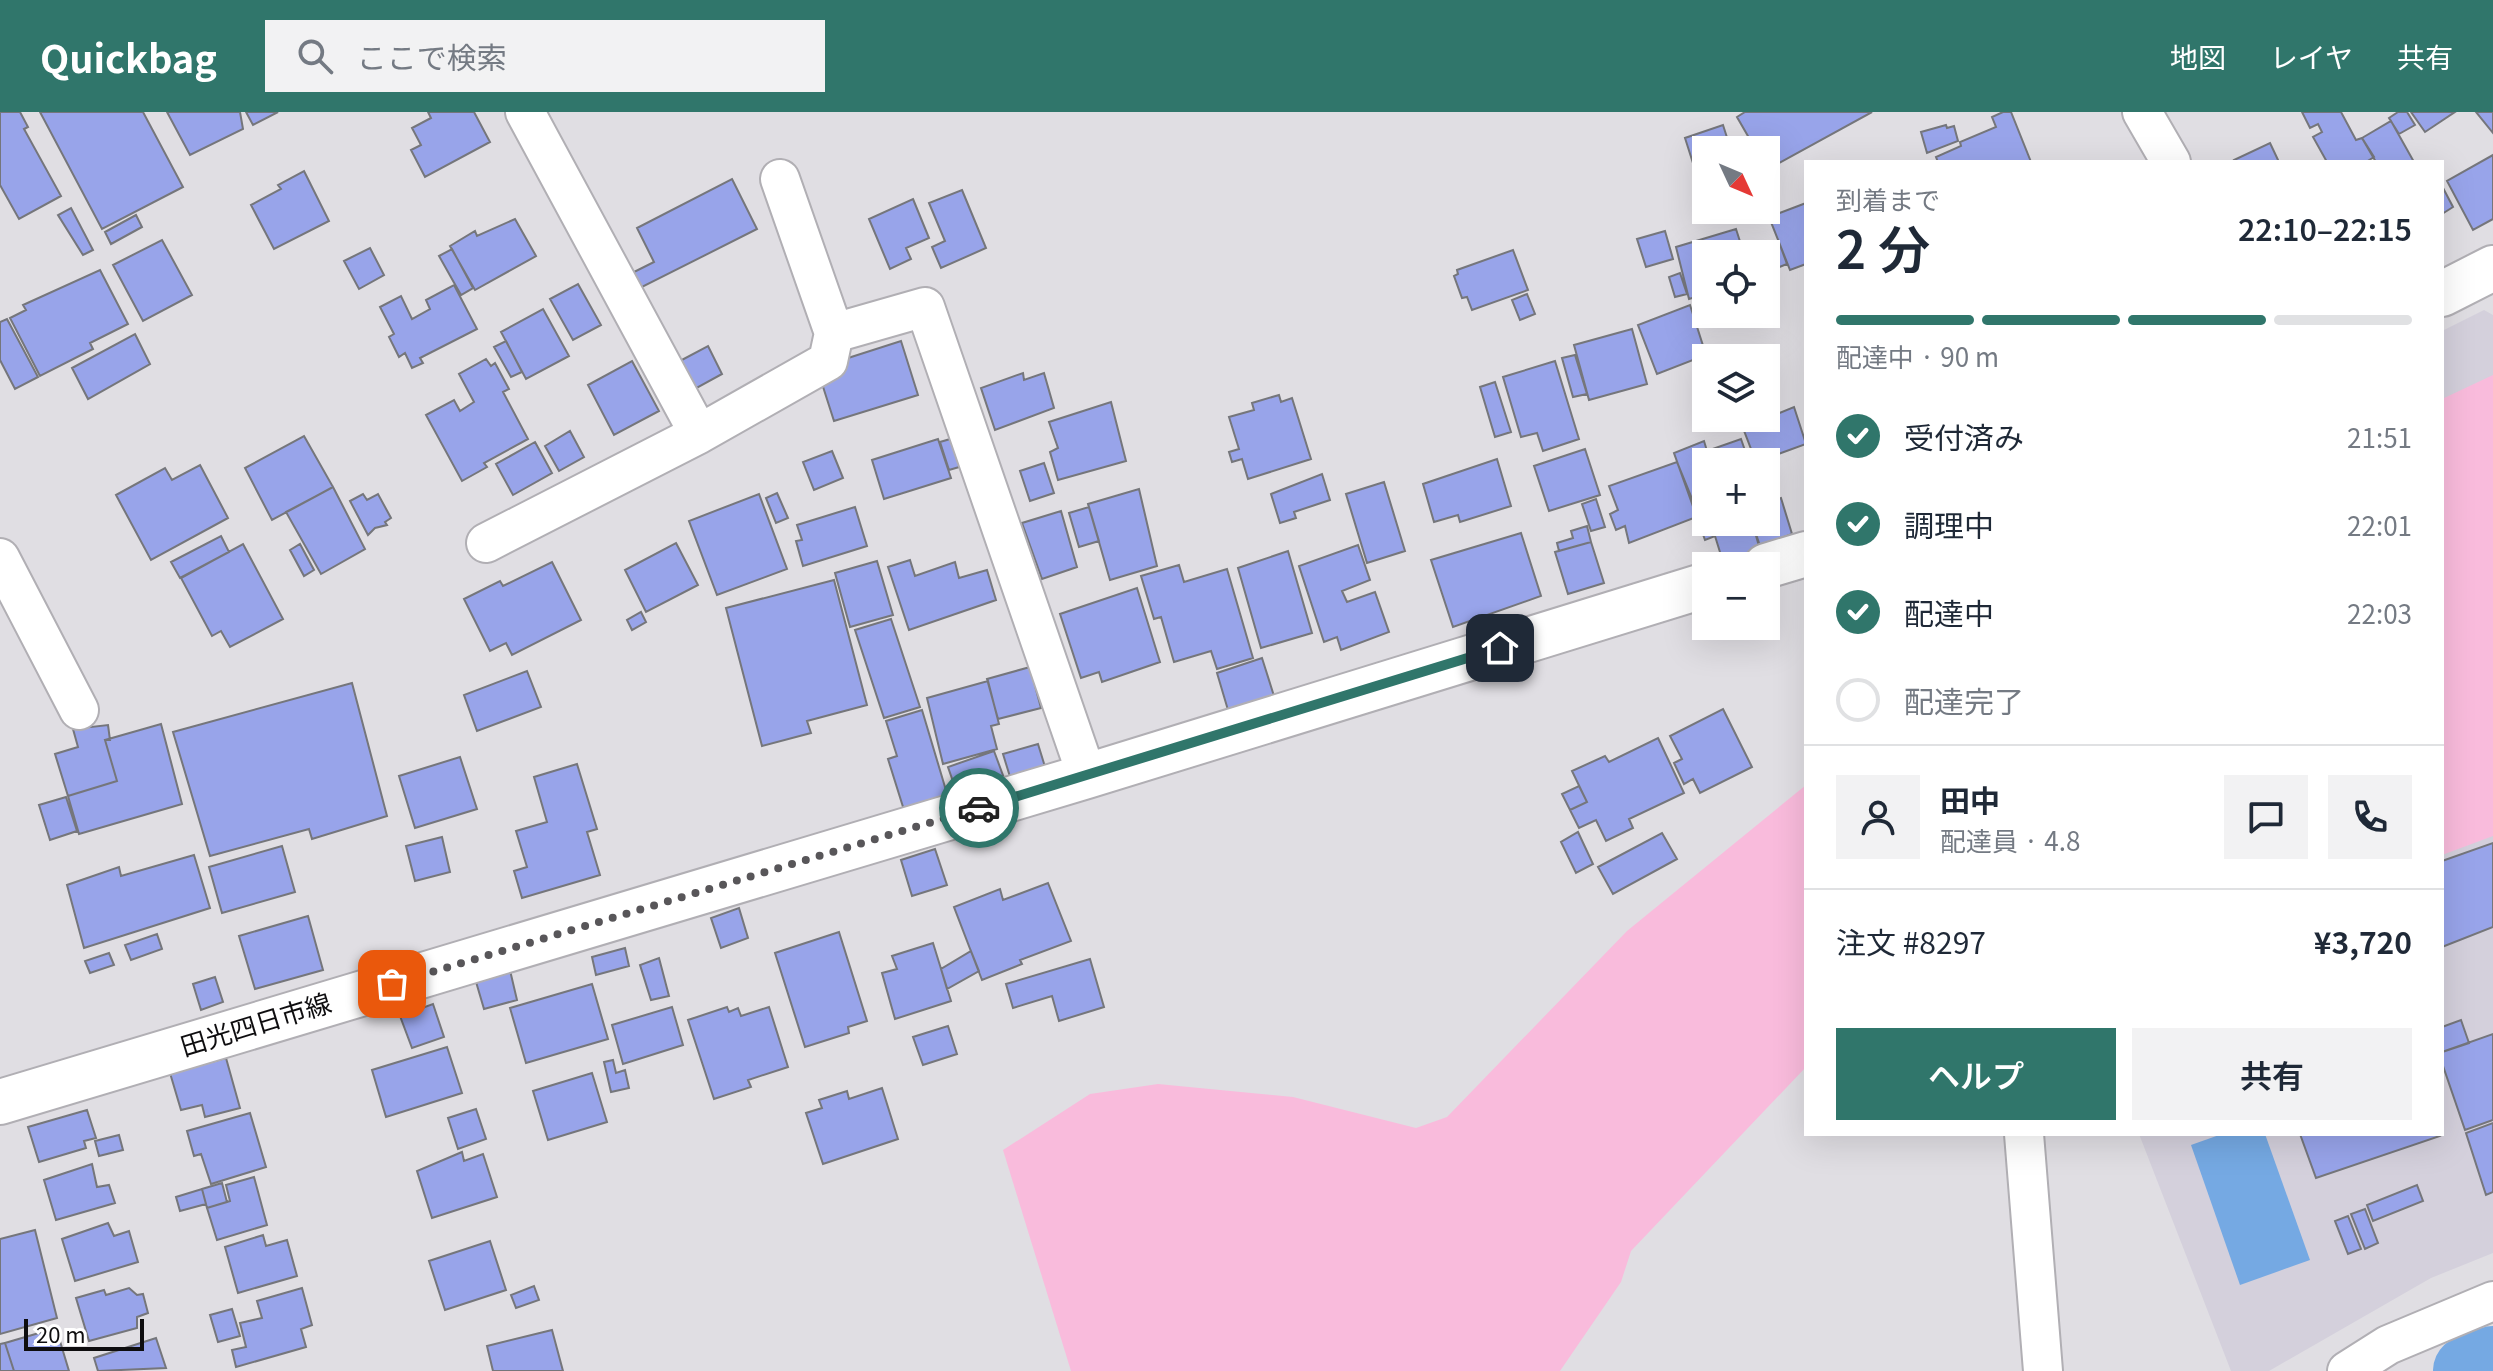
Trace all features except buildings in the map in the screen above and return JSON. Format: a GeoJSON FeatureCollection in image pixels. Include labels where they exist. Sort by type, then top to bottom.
{"type":"FeatureCollection","features":[{"type":"Feature","properties":{"kind":"main road"},"geometry":{"type":"LineString","coordinates":[[2444,293],[2493,268]]}},
{"type":"Feature","properties":{"kind":"main road"},"geometry":{"type":"LineString","coordinates":[[1780,562],[1804,555]]}},
{"type":"Feature","properties":{"kind":"main road","name":"田光四日市線"},"geometry":{"type":"LineString","coordinates":[[0,1102],[1087,776],[1692,589]]}},
{"type":"Feature","properties":{"kind":"street"},"geometry":{"type":"LineString","coordinates":[[525,112],[699,434]]}},
{"type":"Feature","properties":{"kind":"street"},"geometry":{"type":"LineString","coordinates":[[2142,112],[2170,160]]}},
{"type":"Feature","properties":{"kind":"street"},"geometry":{"type":"LineString","coordinates":[[486,543],[699,434],[828,361],[834,333],[780,179]]}},
{"type":"Feature","properties":{"kind":"street"},"geometry":{"type":"LineString","coordinates":[[834,333],[925,307],[1087,776]]}},
{"type":"Feature","properties":{"kind":"street"},"geometry":{"type":"LineString","coordinates":[[0,558],[79,710]]}},
{"type":"Feature","properties":{"kind":"street"},"geometry":{"type":"LineString","coordinates":[[2024,1136],[2043,1371]]}},
{"type":"Feature","properties":{"kind":"street"},"geometry":{"type":"LineString","coordinates":[[2347,1371],[2388,1345],[2493,1301]]}},
{"type":"Feature","properties":{"kind":"shaded area"},"geometry":{"type":"Polygon","coordinates":[[[2484,310],[2493,315],[2493,1253],[2431,1278],[2269,1371],[2231,1371],[2140,1136],[2444,1136],[2444,330],[2484,310]]]}},
{"type":"Feature","properties":{"kind":"shaded area"},"geometry":{"type":"Polygon","coordinates":[[[2493,375],[2493,836],[2444,854],[2444,398],[2493,375]]]}},
{"type":"Feature","properties":{"kind":"shaded area"},"geometry":{"type":"Polygon","coordinates":[[[1804,787],[1804,1069],[1631,1251],[1621,1282],[1560,1371],[1071,1371],[1003,1150],[1090,1094],[1158,1084],[1293,1097],[1416,1128],[1447,1117],[1627,931],[1804,787]]]}},
{"type":"Feature","properties":{"kind":"water"},"geometry":{"type":"Polygon","coordinates":[[[2216,1136],[2266,1136],[2310,1260],[2240,1285],[2191,1145],[2216,1136]]]}},
{"type":"Feature","properties":{"kind":"waterway"},"geometry":{"type":"LineString","coordinates":[[2469,1371],[2493,1362]]}},
{"type":"Feature","properties":{"kind":"way so far"},"geometry":{"type":"LineString","coordinates":[[392,984],[979,808]]}},
{"type":"Feature","properties":{"kind":"route"},"geometry":{"type":"LineString","coordinates":[[979,808],[1500,648]]}}]}
